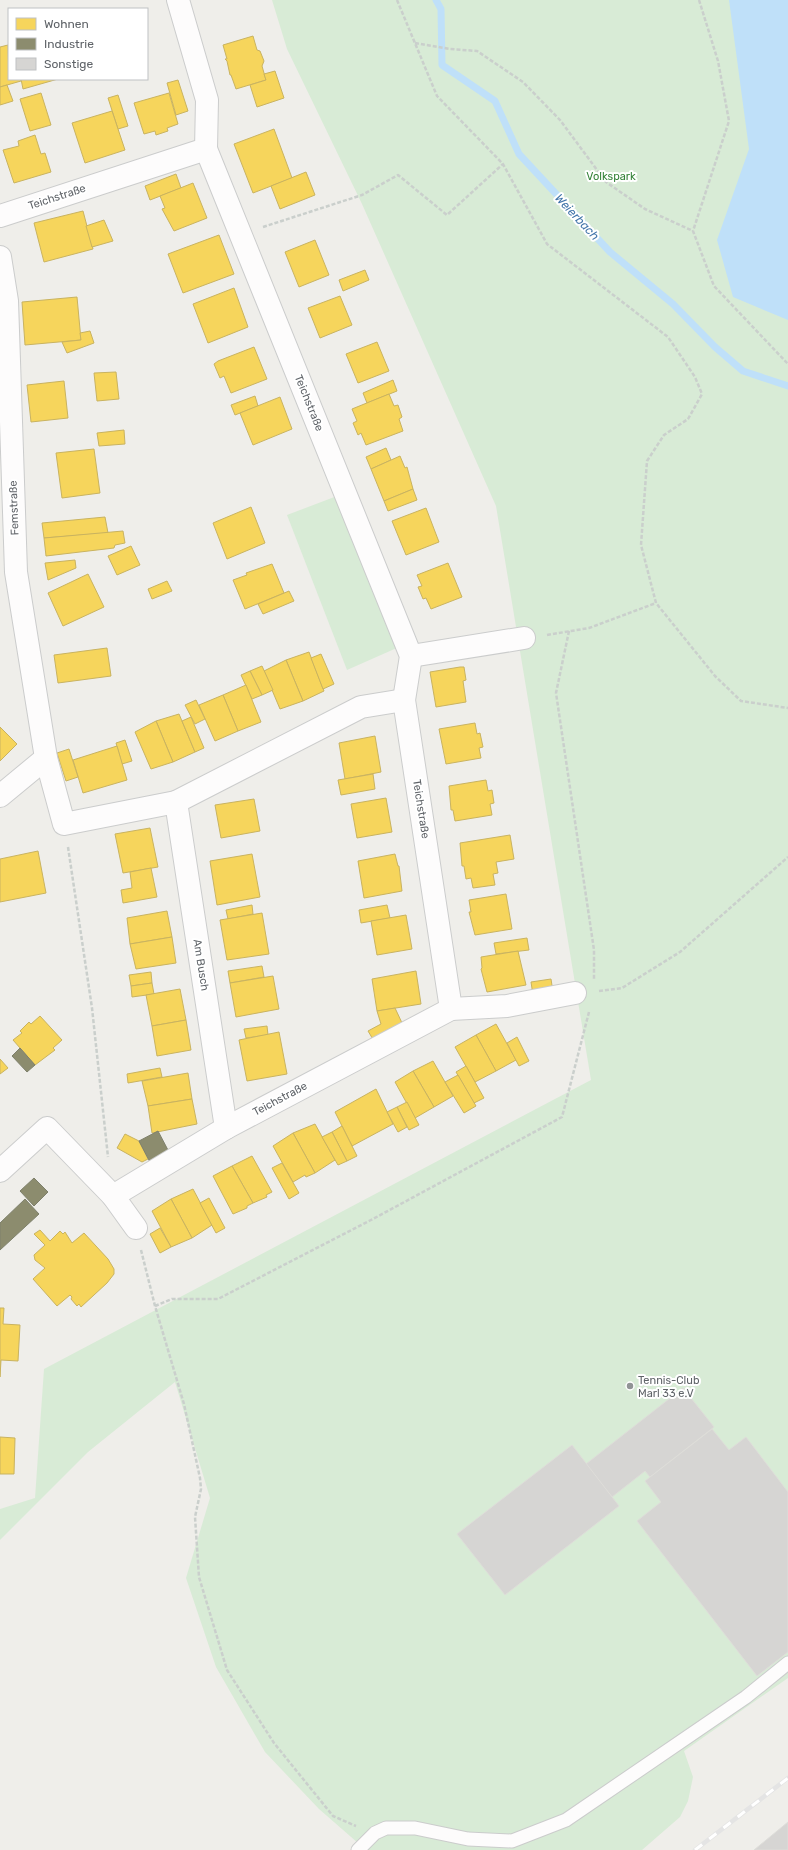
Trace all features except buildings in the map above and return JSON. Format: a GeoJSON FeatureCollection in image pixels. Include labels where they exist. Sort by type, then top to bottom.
{"type":"FeatureCollection","features":[{"type":"Feature","properties":{"kind":"street","name":"Teichstraße"},"geometry":{"type":"LineString","coordinates":[[178,0],[207,100],[206,149],[410,656],[404,700],[451,1009]]}},
{"type":"Feature","properties":{"kind":"street","name":"Teichstraße"},"geometry":{"type":"LineString","coordinates":[[0,216],[206,149]]}},
{"type":"Feature","properties":{"kind":"street","name":"Femstraße"},"geometry":{"type":"LineString","coordinates":[[0,257],[7,301],[6,432],[16,572],[46,758],[64,824]]}},
{"type":"Feature","properties":{"kind":"street"},"geometry":{"type":"LineString","coordinates":[[410,656],[524,638]]}},
{"type":"Feature","properties":{"kind":"street"},"geometry":{"type":"LineString","coordinates":[[64,824],[176,802],[361,707],[404,700]]}},
{"type":"Feature","properties":{"kind":"street"},"geometry":{"type":"LineString","coordinates":[[0,796],[46,758]]}},
{"type":"Feature","properties":{"kind":"street","name":"Am Busch"},"geometry":{"type":"LineString","coordinates":[[176,802],[226,1128]]}},
{"type":"Feature","properties":{"kind":"street","name":"Teichstraße"},"geometry":{"type":"LineString","coordinates":[[112,1196],[226,1128],[451,1009],[507,1006],[585,993]]}},
{"type":"Feature","properties":{"kind":"street"},"geometry":{"type":"LineString","coordinates":[[0,1171],[47,1128],[112,1196],[136,1228]]}},
{"type":"Feature","properties":{"kind":"lane"},"geometry":{"type":"LineString","coordinates":[[358,1850],[375,1833],[386,1828],[415,1828],[468,1839],[512,1841],[566,1820],[746,1697],[788,1663]]}},
{"type":"Feature","properties":{"kind":"path"},"geometry":{"type":"LineString","coordinates":[[397,0],[437,96],[503,164],[548,244],[668,337],[695,378],[702,394],[688,419],[664,435],[647,461],[640,545],[656,603],[714,676],[741,701],[788,708]]}},
{"type":"Feature","properties":{"kind":"path"},"geometry":{"type":"LineString","coordinates":[[699,0],[718,61],[728,121],[693,231],[714,286],[787,364]]}},
{"type":"Feature","properties":{"kind":"path"},"geometry":{"type":"LineString","coordinates":[[414,42],[450,50],[477,50],[523,82],[560,120],[606,182],[645,209],[693,231]]}},
{"type":"Feature","properties":{"kind":"path"},"geometry":{"type":"LineString","coordinates":[[241,234],[362,195],[398,175],[447,215],[503,164]]}},
{"type":"Feature","properties":{"kind":"path"},"geometry":{"type":"LineString","coordinates":[[524,638],[589,628],[656,603]]}},
{"type":"Feature","properties":{"kind":"path"},"geometry":{"type":"LineString","coordinates":[[155,1306],[172,1299],[218,1299],[371,1220],[562,1116],[594,950],[556,693],[569,631]]}},
{"type":"Feature","properties":{"kind":"path"},"geometry":{"type":"LineString","coordinates":[[64,824],[92,1008],[112,1196]]}},
{"type":"Feature","properties":{"kind":"path"},"geometry":{"type":"LineString","coordinates":[[585,993],[622,988],[680,952],[788,857]]}},
{"type":"Feature","properties":{"kind":"path"},"geometry":{"type":"LineString","coordinates":[[136,1228],[155,1306],[184,1404],[200,1478],[201,1489],[195,1517],[199,1577],[227,1670],[274,1743],[333,1816],[375,1833]]}},
{"type":"Feature","properties":{"kind":"green space","name":"Volkspark"},"geometry":{"type":"Polygon","coordinates":[[[272,0],[788,0],[788,1678],[684,1751],[693,1777],[688,1801],[680,1817],[642,1850],[366,1850],[319,1809],[265,1752],[216,1667],[186,1578],[210,1498],[175,1382],[88,1452],[0,1540],[0,1509],[35,1498],[44,1369],[591,1080],[496,506],[362,204],[287,49],[272,0]]]}},
{"type":"Feature","properties":{"kind":"green space"},"geometry":{"type":"Polygon","coordinates":[[[337,496],[399,647],[347,670],[287,515],[337,496]]]}},
{"type":"Feature","properties":{"kind":"water"},"geometry":{"type":"Polygon","coordinates":[[[729,0],[788,0],[788,320],[733,297],[717,240],[749,149],[729,0]]]}},
{"type":"Feature","properties":{"kind":"waterway","name":"Weierbach"},"geometry":{"type":"LineString","coordinates":[[436,0],[441,9],[442,65],[495,101],[519,154],[610,252],[673,304],[715,347],[743,371],[788,386]]}},
{"type":"Feature","properties":{"kind":"railway"},"geometry":{"type":"LineString","coordinates":[[695,1850],[788,1778]]}},
{"type":"Feature","properties":{"kind":"place","name":"Tennis-Club Marl 33 e.V"},"geometry":{"type":"Point","coordinates":[630,1386]}}]}
